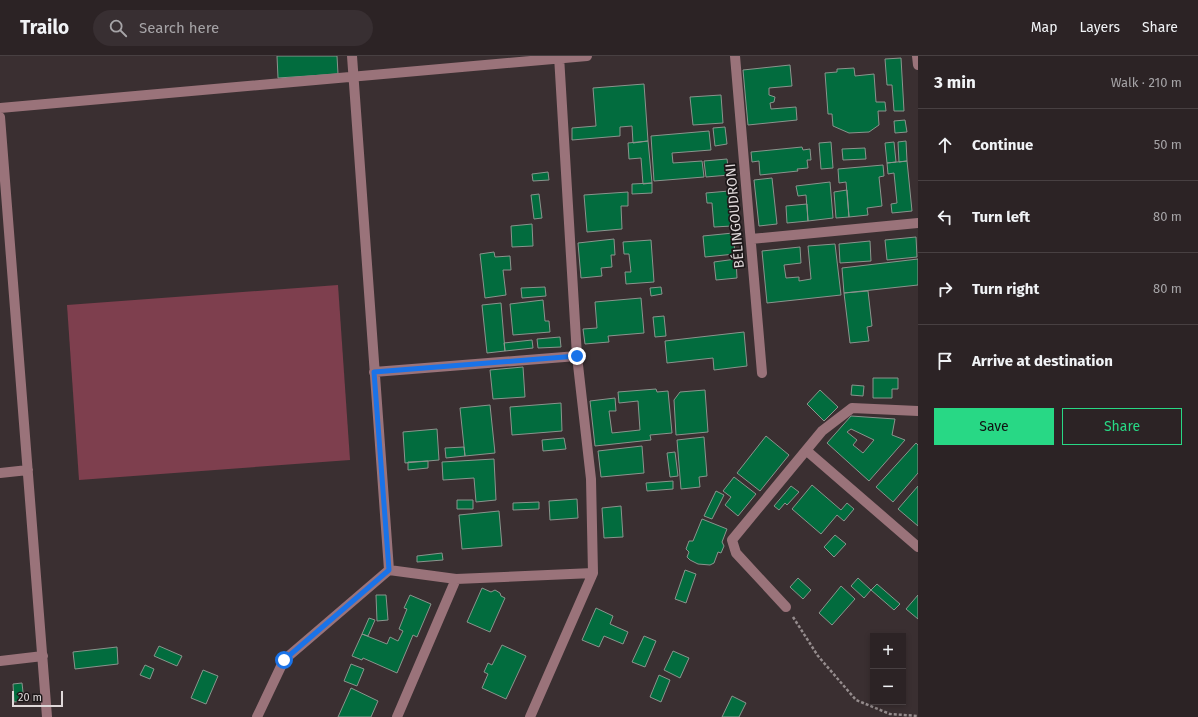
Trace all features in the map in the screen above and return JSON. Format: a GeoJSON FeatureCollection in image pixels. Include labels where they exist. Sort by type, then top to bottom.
{"type":"FeatureCollection","features":[{"type":"Feature","properties":{"kind":"street"},"geometry":{"type":"LineString","coordinates":[[352,56],[389,570]]}},
{"type":"Feature","properties":{"kind":"street"},"geometry":{"type":"LineString","coordinates":[[0,108],[353,77],[559,57],[587,56]]}},
{"type":"Feature","properties":{"kind":"street","name":"BÉLINGOUDRONI"},"geometry":{"type":"LineString","coordinates":[[735,56],[762,373]]}},
{"type":"Feature","properties":{"kind":"street"},"geometry":{"type":"LineString","coordinates":[[917,56],[918,65]]}},
{"type":"Feature","properties":{"kind":"street"},"geometry":{"type":"LineString","coordinates":[[530,717],[593,573],[591,479],[577,356],[559,57]]}},
{"type":"Feature","properties":{"kind":"street"},"geometry":{"type":"LineString","coordinates":[[0,117],[48,717]]}},
{"type":"Feature","properties":{"kind":"street"},"geometry":{"type":"LineString","coordinates":[[751,239],[918,223]]}},
{"type":"Feature","properties":{"kind":"street"},"geometry":{"type":"LineString","coordinates":[[374,372],[577,356]]}},
{"type":"Feature","properties":{"kind":"street"},"geometry":{"type":"LineString","coordinates":[[786,608],[736,553],[732,540],[822,431],[852,408],[918,411]]}},
{"type":"Feature","properties":{"kind":"street"},"geometry":{"type":"LineString","coordinates":[[807,451],[918,547]]}},
{"type":"Feature","properties":{"kind":"street"},"geometry":{"type":"LineString","coordinates":[[0,473],[28,470]]}},
{"type":"Feature","properties":{"kind":"street"},"geometry":{"type":"LineString","coordinates":[[257,717],[284,660],[389,570],[456,579],[593,573]]}},
{"type":"Feature","properties":{"kind":"street"},"geometry":{"type":"LineString","coordinates":[[397,717],[456,579]]}},
{"type":"Feature","properties":{"kind":"street"},"geometry":{"type":"LineString","coordinates":[[0,661],[43,656]]}},
{"type":"Feature","properties":{"kind":"path"},"geometry":{"type":"LineString","coordinates":[[786,608],[818,656],[856,700],[890,714],[918,716]]}},
{"type":"Feature","properties":{"kind":"shaded area"},"geometry":{"type":"Polygon","coordinates":[[[338,285],[350,460],[79,480],[67,305],[338,285]]]}},
{"type":"Feature","properties":{"kind":"building"},"geometry":{"type":"Polygon","coordinates":[[[277,56],[337,56],[338,74],[278,78],[277,56]]]}},
{"type":"Feature","properties":{"kind":"building"},"geometry":{"type":"Polygon","coordinates":[[[901,58],[904,111],[894,111],[892,85],[887,85],[885,59],[901,58]]]}},
{"type":"Feature","properties":{"kind":"building"},"geometry":{"type":"Polygon","coordinates":[[[790,65],[792,86],[769,88],[769,95],[775,97],[774,102],[770,103],[771,109],[796,107],[797,120],[748,125],[743,70],[790,65]]]}},
{"type":"Feature","properties":{"kind":"building"},"geometry":{"type":"Polygon","coordinates":[[[854,68],[855,76],[874,74],[876,102],[885,102],[886,111],[878,111],[879,125],[869,132],[849,133],[833,126],[832,114],[828,114],[825,73],[837,72],[837,69],[854,68]]]}},
{"type":"Feature","properties":{"kind":"building"},"geometry":{"type":"Polygon","coordinates":[[[644,84],[648,141],[633,143],[632,126],[620,127],[620,136],[572,140],[572,128],[596,126],[593,88],[644,84]]]}},
{"type":"Feature","properties":{"kind":"building"},"geometry":{"type":"Polygon","coordinates":[[[721,95],[723,123],[693,125],[690,97],[721,95]]]}},
{"type":"Feature","properties":{"kind":"building"},"geometry":{"type":"Polygon","coordinates":[[[905,120],[907,132],[895,133],[894,121],[905,120]]]}},
{"type":"Feature","properties":{"kind":"building"},"geometry":{"type":"Polygon","coordinates":[[[725,127],[727,144],[715,146],[713,128],[725,127]]]}},
{"type":"Feature","properties":{"kind":"building"},"geometry":{"type":"Polygon","coordinates":[[[709,131],[711,150],[672,153],[673,163],[702,161],[704,177],[654,181],[651,136],[709,131]]]}},
{"type":"Feature","properties":{"kind":"building"},"geometry":{"type":"Polygon","coordinates":[[[648,141],[652,183],[643,184],[641,158],[629,159],[628,143],[648,141]]]}},
{"type":"Feature","properties":{"kind":"building"},"geometry":{"type":"Polygon","coordinates":[[[906,141],[907,161],[899,162],[898,142],[906,141]]]}},
{"type":"Feature","properties":{"kind":"building"},"geometry":{"type":"Polygon","coordinates":[[[831,142],[833,168],[821,169],[819,143],[831,142]]]}},
{"type":"Feature","properties":{"kind":"building"},"geometry":{"type":"Polygon","coordinates":[[[894,142],[896,162],[887,163],[885,143],[894,142]]]}},
{"type":"Feature","properties":{"kind":"building"},"geometry":{"type":"Polygon","coordinates":[[[802,147],[803,150],[810,149],[811,160],[807,160],[808,168],[797,169],[798,171],[760,175],[759,161],[752,162],[751,152],[802,147]]]}},
{"type":"Feature","properties":{"kind":"building"},"geometry":{"type":"Polygon","coordinates":[[[865,148],[866,159],[843,160],[842,149],[865,148]]]}},
{"type":"Feature","properties":{"kind":"building"},"geometry":{"type":"Polygon","coordinates":[[[727,159],[729,175],[706,177],[704,161],[727,159]]]}},
{"type":"Feature","properties":{"kind":"building"},"geometry":{"type":"Polygon","coordinates":[[[907,161],[912,211],[892,213],[891,204],[897,203],[894,173],[888,174],[887,163],[907,161]]]}},
{"type":"Feature","properties":{"kind":"building"},"geometry":{"type":"Polygon","coordinates":[[[883,165],[884,176],[879,177],[882,206],[867,208],[868,215],[849,217],[846,182],[839,183],[838,169],[883,165]]]}},
{"type":"Feature","properties":{"kind":"building"},"geometry":{"type":"Polygon","coordinates":[[[548,172],[549,180],[533,181],[532,174],[548,172]]]}},
{"type":"Feature","properties":{"kind":"building"},"geometry":{"type":"Polygon","coordinates":[[[772,178],[777,224],[759,226],[754,180],[772,178]]]}},
{"type":"Feature","properties":{"kind":"building"},"geometry":{"type":"Polygon","coordinates":[[[830,182],[833,218],[808,221],[806,195],[798,196],[796,186],[830,182]]]}},
{"type":"Feature","properties":{"kind":"building"},"geometry":{"type":"Polygon","coordinates":[[[652,183],[652,193],[632,194],[632,184],[652,183]]]}},
{"type":"Feature","properties":{"kind":"building"},"geometry":{"type":"Polygon","coordinates":[[[847,190],[849,217],[836,218],[834,192],[847,190]]]}},
{"type":"Feature","properties":{"kind":"building"},"geometry":{"type":"Polygon","coordinates":[[[729,191],[732,226],[714,227],[712,203],[707,203],[706,193],[729,191]]]}},
{"type":"Feature","properties":{"kind":"building"},"geometry":{"type":"Polygon","coordinates":[[[628,192],[628,206],[621,206],[622,229],[587,232],[584,195],[628,192]]]}},
{"type":"Feature","properties":{"kind":"building"},"geometry":{"type":"Polygon","coordinates":[[[539,194],[542,218],[534,219],[531,195],[539,194]]]}},
{"type":"Feature","properties":{"kind":"building"},"geometry":{"type":"Polygon","coordinates":[[[807,204],[808,221],[787,223],[786,206],[807,204]]]}},
{"type":"Feature","properties":{"kind":"building"},"geometry":{"type":"Polygon","coordinates":[[[532,224],[533,246],[512,247],[511,226],[532,224]]]}},
{"type":"Feature","properties":{"kind":"building"},"geometry":{"type":"Polygon","coordinates":[[[733,233],[735,254],[705,257],[703,236],[733,233]]]}},
{"type":"Feature","properties":{"kind":"building"},"geometry":{"type":"Polygon","coordinates":[[[916,237],[917,257],[887,260],[885,240],[916,237]]]}},
{"type":"Feature","properties":{"kind":"building"},"geometry":{"type":"Polygon","coordinates":[[[614,239],[615,255],[611,255],[612,267],[601,268],[602,276],[581,278],[578,243],[614,239]]]}},
{"type":"Feature","properties":{"kind":"building"},"geometry":{"type":"Polygon","coordinates":[[[651,240],[654,282],[626,284],[625,272],[631,272],[629,254],[624,254],[623,242],[651,240]]]}},
{"type":"Feature","properties":{"kind":"building"},"geometry":{"type":"Polygon","coordinates":[[[870,241],[871,261],[840,263],[839,244],[870,241]]]}},
{"type":"Feature","properties":{"kind":"building"},"geometry":{"type":"Polygon","coordinates":[[[835,244],[841,295],[767,303],[762,251],[800,247],[801,263],[784,265],[786,278],[799,277],[799,281],[811,279],[808,246],[835,244]]]}},
{"type":"Feature","properties":{"kind":"building"},"geometry":{"type":"Polygon","coordinates":[[[494,252],[495,257],[510,256],[511,270],[503,270],[506,295],[485,298],[480,254],[494,252]]]}},
{"type":"Feature","properties":{"kind":"building"},"geometry":{"type":"Polygon","coordinates":[[[736,259],[737,278],[716,280],[714,262],[736,259]]]}},
{"type":"Feature","properties":{"kind":"building"},"geometry":{"type":"Polygon","coordinates":[[[918,259],[918,285],[844,293],[842,268],[918,259]]]}},
{"type":"Feature","properties":{"kind":"building"},"geometry":{"type":"Polygon","coordinates":[[[545,287],[546,296],[522,298],[521,288],[545,287]]]}},
{"type":"Feature","properties":{"kind":"building"},"geometry":{"type":"Polygon","coordinates":[[[661,287],[662,294],[651,296],[650,288],[661,287]]]}},
{"type":"Feature","properties":{"kind":"building"},"geometry":{"type":"Polygon","coordinates":[[[868,291],[872,326],[867,327],[869,341],[850,343],[844,293],[868,291]]]}},
{"type":"Feature","properties":{"kind":"building"},"geometry":{"type":"Polygon","coordinates":[[[641,298],[644,333],[608,336],[609,342],[585,344],[583,329],[597,328],[595,302],[641,298]]]}},
{"type":"Feature","properties":{"kind":"building"},"geometry":{"type":"Polygon","coordinates":[[[543,300],[545,321],[549,321],[550,332],[513,335],[510,304],[543,300]]]}},
{"type":"Feature","properties":{"kind":"building"},"geometry":{"type":"Polygon","coordinates":[[[501,303],[505,351],[487,353],[482,305],[501,303]]]}},
{"type":"Feature","properties":{"kind":"building"},"geometry":{"type":"Polygon","coordinates":[[[664,316],[666,336],[655,337],[653,317],[664,316]]]}},
{"type":"Feature","properties":{"kind":"building"},"geometry":{"type":"Polygon","coordinates":[[[744,332],[747,366],[714,370],[713,358],[667,363],[665,341],[744,332]]]}},
{"type":"Feature","properties":{"kind":"building"},"geometry":{"type":"Polygon","coordinates":[[[560,337],[561,347],[538,348],[537,339],[560,337]]]}},
{"type":"Feature","properties":{"kind":"building"},"geometry":{"type":"Polygon","coordinates":[[[532,340],[533,348],[505,351],[504,343],[532,340]]]}},
{"type":"Feature","properties":{"kind":"building"},"geometry":{"type":"Polygon","coordinates":[[[523,367],[525,397],[493,399],[490,370],[523,367]]]}},
{"type":"Feature","properties":{"kind":"building"},"geometry":{"type":"Polygon","coordinates":[[[873,378],[898,378],[898,389],[892,389],[892,398],[873,398],[873,378]]]}},
{"type":"Feature","properties":{"kind":"building"},"geometry":{"type":"Polygon","coordinates":[[[852,385],[864,386],[863,396],[851,395],[852,385]]]}},
{"type":"Feature","properties":{"kind":"building"},"geometry":{"type":"Polygon","coordinates":[[[656,389],[657,392],[668,391],[672,433],[650,435],[651,440],[595,446],[590,401],[615,398],[616,411],[609,411],[612,433],[640,430],[638,401],[619,403],[618,392],[656,389]]]}},
{"type":"Feature","properties":{"kind":"building"},"geometry":{"type":"Polygon","coordinates":[[[705,390],[708,432],[676,435],[674,400],[680,392],[705,390]]]}},
{"type":"Feature","properties":{"kind":"building"},"geometry":{"type":"Polygon","coordinates":[[[820,390],[838,407],[824,421],[807,404],[820,390]]]}},
{"type":"Feature","properties":{"kind":"building"},"geometry":{"type":"Polygon","coordinates":[[[561,403],[562,431],[512,435],[510,407],[561,403]]]}},
{"type":"Feature","properties":{"kind":"building"},"geometry":{"type":"Polygon","coordinates":[[[490,405],[495,453],[465,456],[460,408],[490,405]]]}},
{"type":"Feature","properties":{"kind":"building"},"geometry":{"type":"Polygon","coordinates":[[[851,416],[895,419],[892,435],[905,440],[869,481],[827,443],[851,416]],[[851,429],[847,432],[857,440],[853,445],[863,453],[874,440],[851,429]]]}},
{"type":"Feature","properties":{"kind":"building"},"geometry":{"type":"Polygon","coordinates":[[[437,429],[439,460],[405,463],[403,432],[437,429]]]}},
{"type":"Feature","properties":{"kind":"building"},"geometry":{"type":"Polygon","coordinates":[[[766,436],[789,455],[760,491],[737,473],[766,436]]]}},
{"type":"Feature","properties":{"kind":"building"},"geometry":{"type":"Polygon","coordinates":[[[704,437],[707,476],[699,477],[700,487],[681,489],[677,440],[704,437]]]}},
{"type":"Feature","properties":{"kind":"building"},"geometry":{"type":"Polygon","coordinates":[[[564,438],[566,449],[543,451],[542,440],[564,438]]]}},
{"type":"Feature","properties":{"kind":"building"},"geometry":{"type":"Polygon","coordinates":[[[916,443],[918,445],[918,473],[893,502],[876,487],[916,443]]]}},
{"type":"Feature","properties":{"kind":"building"},"geometry":{"type":"Polygon","coordinates":[[[642,446],[644,473],[601,477],[598,451],[642,446]]]}},
{"type":"Feature","properties":{"kind":"building"},"geometry":{"type":"Polygon","coordinates":[[[464,447],[465,456],[446,458],[445,448],[464,447]]]}},
{"type":"Feature","properties":{"kind":"building"},"geometry":{"type":"Polygon","coordinates":[[[675,452],[678,476],[670,477],[667,453],[675,452]]]}},
{"type":"Feature","properties":{"kind":"building"},"geometry":{"type":"Polygon","coordinates":[[[494,459],[496,500],[476,502],[474,478],[443,480],[442,462],[494,459]]]}},
{"type":"Feature","properties":{"kind":"building"},"geometry":{"type":"Polygon","coordinates":[[[428,461],[428,468],[408,470],[408,462],[428,461]]]}},
{"type":"Feature","properties":{"kind":"building"},"geometry":{"type":"Polygon","coordinates":[[[734,477],[756,494],[738,516],[725,505],[731,497],[723,491],[734,477]]]}},
{"type":"Feature","properties":{"kind":"building"},"geometry":{"type":"Polygon","coordinates":[[[673,481],[673,489],[647,491],[646,483],[673,481]]]}},
{"type":"Feature","properties":{"kind":"building"},"geometry":{"type":"Polygon","coordinates":[[[812,485],[841,510],[847,503],[854,509],[844,521],[837,515],[821,534],[792,509],[812,485]]]}},
{"type":"Feature","properties":{"kind":"building"},"geometry":{"type":"Polygon","coordinates":[[[791,486],[799,492],[787,505],[785,503],[779,510],[774,506],[791,486]]]}},
{"type":"Feature","properties":{"kind":"building"},"geometry":{"type":"Polygon","coordinates":[[[918,486],[918,526],[898,509],[918,486]]]}},
{"type":"Feature","properties":{"kind":"building"},"geometry":{"type":"Polygon","coordinates":[[[716,491],[724,495],[712,519],[704,516],[716,491]]]}},
{"type":"Feature","properties":{"kind":"building"},"geometry":{"type":"Polygon","coordinates":[[[577,499],[578,518],[550,520],[549,501],[577,499]]]}},
{"type":"Feature","properties":{"kind":"building"},"geometry":{"type":"Polygon","coordinates":[[[457,500],[473,500],[473,509],[457,509],[457,500]]]}},
{"type":"Feature","properties":{"kind":"building"},"geometry":{"type":"Polygon","coordinates":[[[539,502],[539,509],[513,510],[513,503],[539,502]]]}},
{"type":"Feature","properties":{"kind":"building"},"geometry":{"type":"Polygon","coordinates":[[[621,506],[623,537],[604,538],[602,508],[621,506]]]}},
{"type":"Feature","properties":{"kind":"building"},"geometry":{"type":"Polygon","coordinates":[[[499,511],[502,546],[462,549],[459,515],[499,511]]]}},
{"type":"Feature","properties":{"kind":"building"},"geometry":{"type":"Polygon","coordinates":[[[702,519],[727,529],[722,542],[724,546],[721,553],[718,552],[714,563],[710,565],[698,564],[687,557],[689,552],[686,549],[689,541],[693,541],[702,519]]]}},
{"type":"Feature","properties":{"kind":"building"},"geometry":{"type":"Polygon","coordinates":[[[835,535],[846,544],[834,557],[824,547],[835,535]]]}},
{"type":"Feature","properties":{"kind":"building"},"geometry":{"type":"Polygon","coordinates":[[[442,553],[443,560],[417,562],[417,556],[442,553]]]}},
{"type":"Feature","properties":{"kind":"building"},"geometry":{"type":"Polygon","coordinates":[[[685,570],[696,574],[686,603],[675,599],[685,570]]]}},
{"type":"Feature","properties":{"kind":"building"},"geometry":{"type":"Polygon","coordinates":[[[798,578],[811,590],[803,599],[790,587],[798,578]]]}},
{"type":"Feature","properties":{"kind":"building"},"geometry":{"type":"Polygon","coordinates":[[[858,578],[871,590],[864,598],[851,586],[858,578]]]}},
{"type":"Feature","properties":{"kind":"building"},"geometry":{"type":"Polygon","coordinates":[[[877,584],[900,604],[894,610],[871,590],[877,584]]]}},
{"type":"Feature","properties":{"kind":"building"},"geometry":{"type":"Polygon","coordinates":[[[841,586],[855,599],[832,625],[819,613],[841,586]]]}},
{"type":"Feature","properties":{"kind":"building"},"geometry":{"type":"Polygon","coordinates":[[[482,588],[491,592],[495,590],[505,598],[490,632],[467,622],[482,588]]]}},
{"type":"Feature","properties":{"kind":"building"},"geometry":{"type":"Polygon","coordinates":[[[376,595],[386,595],[388,620],[377,621],[376,595]]]}},
{"type":"Feature","properties":{"kind":"building"},"geometry":{"type":"Polygon","coordinates":[[[410,595],[431,604],[417,637],[413,635],[397,673],[363,658],[362,660],[352,656],[362,634],[387,644],[390,637],[398,641],[403,631],[399,629],[407,609],[404,608],[410,595]]]}},
{"type":"Feature","properties":{"kind":"building"},"geometry":{"type":"Polygon","coordinates":[[[918,595],[918,619],[906,609],[918,595]]]}},
{"type":"Feature","properties":{"kind":"building"},"geometry":{"type":"Polygon","coordinates":[[[596,608],[613,616],[610,624],[628,632],[623,644],[604,636],[599,647],[582,640],[596,608]]]}},
{"type":"Feature","properties":{"kind":"building"},"geometry":{"type":"Polygon","coordinates":[[[369,618],[375,620],[368,636],[362,634],[369,618]]]}},
{"type":"Feature","properties":{"kind":"building"},"geometry":{"type":"Polygon","coordinates":[[[644,636],[656,641],[645,667],[632,662],[644,636]]]}},
{"type":"Feature","properties":{"kind":"building"},"geometry":{"type":"Polygon","coordinates":[[[502,645],[526,656],[506,699],[482,688],[488,674],[484,672],[488,663],[492,665],[502,645]]]}},
{"type":"Feature","properties":{"kind":"building"},"geometry":{"type":"Polygon","coordinates":[[[159,646],[182,656],[177,666],[154,656],[159,646]]]}},
{"type":"Feature","properties":{"kind":"building"},"geometry":{"type":"Polygon","coordinates":[[[117,647],[118,664],[75,669],[73,652],[117,647]]]}},
{"type":"Feature","properties":{"kind":"building"},"geometry":{"type":"Polygon","coordinates":[[[673,651],[689,658],[680,678],[664,670],[673,651]]]}},
{"type":"Feature","properties":{"kind":"building"},"geometry":{"type":"Polygon","coordinates":[[[351,664],[364,669],[357,686],[344,681],[351,664]]]}},
{"type":"Feature","properties":{"kind":"building"},"geometry":{"type":"Polygon","coordinates":[[[145,665],[154,669],[150,679],[140,675],[145,665]]]}},
{"type":"Feature","properties":{"kind":"building"},"geometry":{"type":"Polygon","coordinates":[[[203,670],[218,676],[206,704],[191,698],[203,670]]]}},
{"type":"Feature","properties":{"kind":"building"},"geometry":{"type":"Polygon","coordinates":[[[659,675],[670,680],[661,702],[650,697],[659,675]]]}},
{"type":"Feature","properties":{"kind":"building"},"geometry":{"type":"Polygon","coordinates":[[[22,683],[24,701],[14,702],[13,684],[22,683]]]}},
{"type":"Feature","properties":{"kind":"building"},"geometry":{"type":"Polygon","coordinates":[[[351,688],[378,701],[371,717],[338,717],[351,688]]]}},
{"type":"Feature","properties":{"kind":"building"},"geometry":{"type":"Polygon","coordinates":[[[732,696],[746,703],[739,717],[722,717],[732,696]]]}},
{"type":"Feature","properties":{"kind":"route"},"geometry":{"type":"LineString","coordinates":[[284,660],[389,570],[374,372],[577,356]]}}]}
